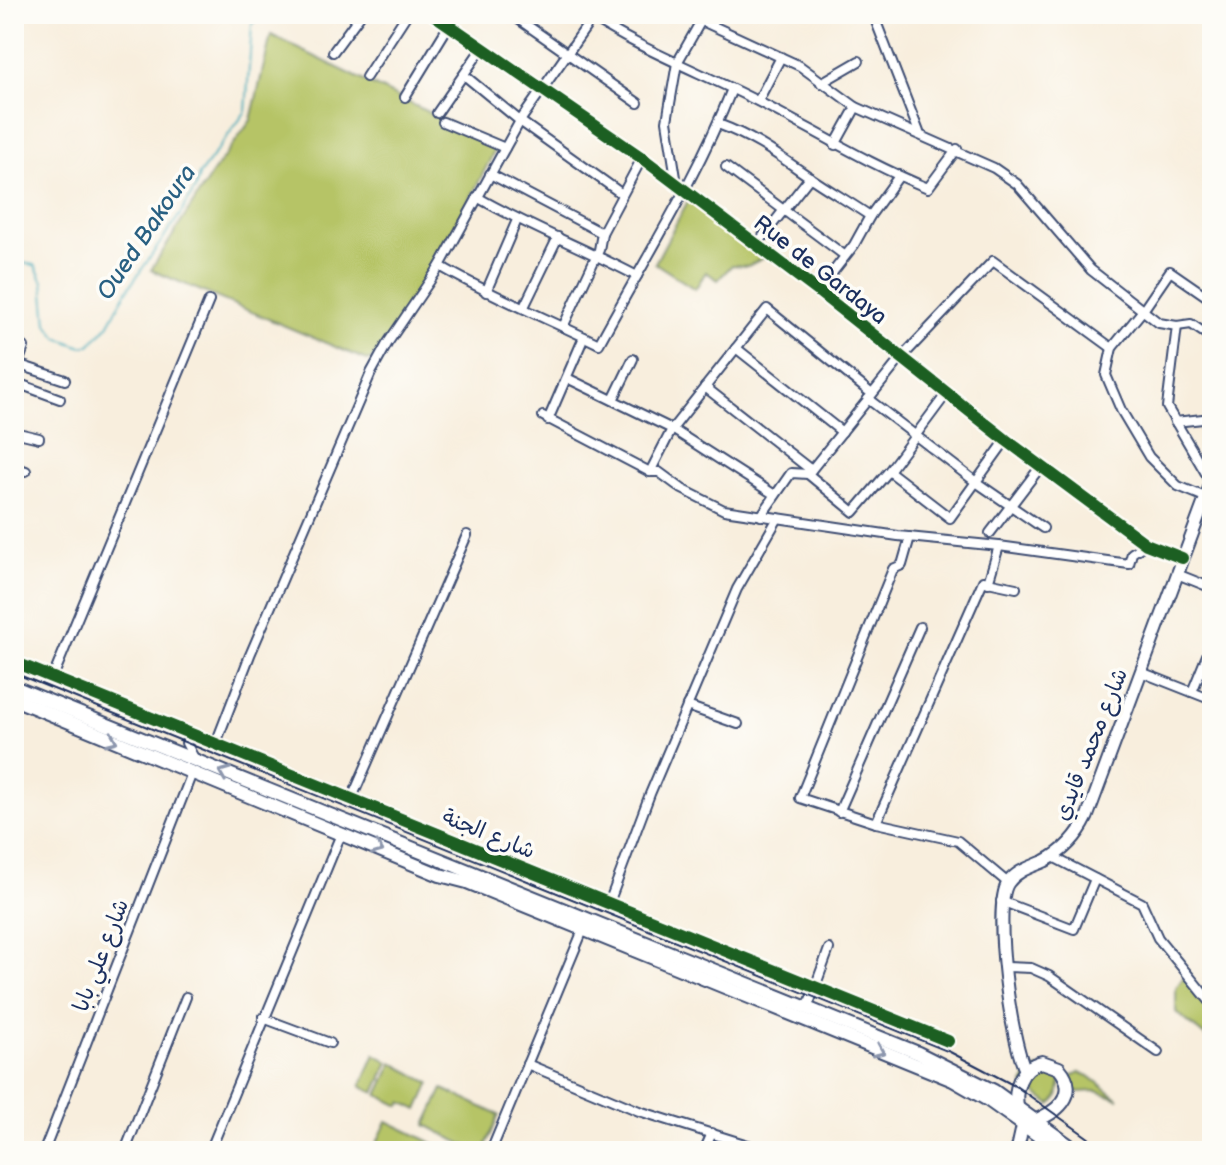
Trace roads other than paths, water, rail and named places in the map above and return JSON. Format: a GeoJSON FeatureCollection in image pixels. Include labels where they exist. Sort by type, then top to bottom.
{"type":"FeatureCollection","features":[{"type":"Feature","properties":{"kind":"main road"},"geometry":{"type":"LineString","coordinates":[[14,687],[168,749],[194,767],[341,834],[953,1080],[1077,1151]]}},
{"type":"Feature","properties":{"kind":"main road"},"geometry":{"type":"LineString","coordinates":[[14,699],[918,1053],[994,1091],[1060,1151]]}},
{"type":"Feature","properties":{"kind":"main road"},"geometry":{"type":"LineString","coordinates":[[994,1091],[1018,1084],[1026,1071],[1038,1063],[1056,1065],[1065,1076],[1067,1092],[1052,1120],[1055,1136]]}},
{"type":"Feature","properties":{"kind":"main road"},"geometry":{"type":"LineString","coordinates":[[1018,1084],[1023,1119]]}},
{"type":"Feature","properties":{"kind":"main road"},"geometry":{"type":"LineString","coordinates":[[1023,1119],[1056,1111]]}},
{"type":"Feature","properties":{"kind":"street"},"geometry":{"type":"LineString","coordinates":[[333,52],[361,14]]}},
{"type":"Feature","properties":{"kind":"street"},"geometry":{"type":"LineString","coordinates":[[366,77],[407,14]]}},
{"type":"Feature","properties":{"kind":"street","name":"Rue de Gardaya"},"geometry":{"type":"LineString","coordinates":[[433,14],[642,158],[818,291],[1006,440],[1146,544],[1182,558]]}},
{"type":"Feature","properties":{"kind":"street"},"geometry":{"type":"LineString","coordinates":[[511,14],[638,103]]}},
{"type":"Feature","properties":{"kind":"street"},"geometry":{"type":"LineString","coordinates":[[687,14],[800,66],[856,107],[957,149],[994,168],[1017,184],[1091,270],[1159,323],[1177,326],[1191,324],[1212,338]]}},
{"type":"Feature","properties":{"kind":"street"},"geometry":{"type":"LineString","coordinates":[[873,14],[920,133]]}},
{"type":"Feature","properties":{"kind":"street"},"geometry":{"type":"LineString","coordinates":[[216,743],[250,655],[371,373],[440,266],[520,121],[591,15],[677,63],[758,101],[835,145],[928,188],[957,149]]}},
{"type":"Feature","properties":{"kind":"street"},"geometry":{"type":"LineString","coordinates":[[681,187],[667,121],[677,63],[702,19]]}},
{"type":"Feature","properties":{"kind":"street"},"geometry":{"type":"LineString","coordinates":[[405,97],[449,25]]}},
{"type":"Feature","properties":{"kind":"street"},"geometry":{"type":"LineString","coordinates":[[437,113],[482,48]]}},
{"type":"Feature","properties":{"kind":"street"},"geometry":{"type":"LineString","coordinates":[[758,101],[781,57]]}},
{"type":"Feature","properties":{"kind":"street"},"geometry":{"type":"LineString","coordinates":[[821,83],[859,61]]}},
{"type":"Feature","properties":{"kind":"street"},"geometry":{"type":"LineString","coordinates":[[464,75],[520,121],[622,194]]}},
{"type":"Feature","properties":{"kind":"street"},"geometry":{"type":"LineString","coordinates":[[440,266],[486,292],[599,344],[681,187],[718,124],[732,89]]}},
{"type":"Feature","properties":{"kind":"street"},"geometry":{"type":"LineString","coordinates":[[835,145],[856,107]]}},
{"type":"Feature","properties":{"kind":"street"},"geometry":{"type":"LineString","coordinates":[[443,122],[505,148]]}},
{"type":"Feature","properties":{"kind":"street"},"geometry":{"type":"LineString","coordinates":[[718,124],[739,131],[780,154],[870,216]]}},
{"type":"Feature","properties":{"kind":"street"},"geometry":{"type":"LineString","coordinates":[[563,327],[597,255],[602,233],[642,158]]}},
{"type":"Feature","properties":{"kind":"street"},"geometry":{"type":"LineString","coordinates":[[726,167],[844,255]]}},
{"type":"Feature","properties":{"kind":"street"},"geometry":{"type":"LineString","coordinates":[[490,174],[602,233]]}},
{"type":"Feature","properties":{"kind":"street"},"geometry":{"type":"LineString","coordinates":[[818,291],[854,245],[870,216],[899,176]]}},
{"type":"Feature","properties":{"kind":"street"},"geometry":{"type":"LineString","coordinates":[[757,244],[810,177]]}},
{"type":"Feature","properties":{"kind":"street"},"geometry":{"type":"LineString","coordinates":[[477,197],[517,220],[637,276]]}},
{"type":"Feature","properties":{"kind":"street"},"geometry":{"type":"LineString","coordinates":[[486,292],[517,220]]}},
{"type":"Feature","properties":{"kind":"street"},"geometry":{"type":"LineString","coordinates":[[524,307],[558,237]]}},
{"type":"Feature","properties":{"kind":"street"},"geometry":{"type":"LineString","coordinates":[[761,516],[791,473],[810,472],[902,357],[993,261],[1112,348]]}},
{"type":"Feature","properties":{"kind":"street"},"geometry":{"type":"LineString","coordinates":[[1205,497],[1178,486],[1149,457],[1121,410],[1106,375],[1112,348],[1170,271],[1212,300]]}},
{"type":"Feature","properties":{"kind":"street"},"geometry":{"type":"LineString","coordinates":[[53,677],[209,301]]}},
{"type":"Feature","properties":{"kind":"street"},"geometry":{"type":"LineString","coordinates":[[650,472],[672,429],[767,309],[915,435],[1010,507],[1043,528]]}},
{"type":"Feature","properties":{"kind":"street"},"geometry":{"type":"LineString","coordinates":[[1177,326],[1167,407],[1212,482]]}},
{"type":"Feature","properties":{"kind":"street"},"geometry":{"type":"LineString","coordinates":[[584,337],[546,418],[650,472],[659,472],[682,489],[724,510],[1129,564],[1132,553],[1146,544]]}},
{"type":"Feature","properties":{"kind":"street"},"geometry":{"type":"LineString","coordinates":[[14,374],[24,347]]}},
{"type":"Feature","properties":{"kind":"street"},"geometry":{"type":"LineString","coordinates":[[736,348],[842,432]]}},
{"type":"Feature","properties":{"kind":"street"},"geometry":{"type":"LineString","coordinates":[[613,400],[633,359]]}},
{"type":"Feature","properties":{"kind":"street"},"geometry":{"type":"LineString","coordinates":[[16,363],[65,380]]}},
{"type":"Feature","properties":{"kind":"street"},"geometry":{"type":"LineString","coordinates":[[567,378],[672,429],[775,495]]}},
{"type":"Feature","properties":{"kind":"street"},"geometry":{"type":"LineString","coordinates":[[14,382],[60,399]]}},
{"type":"Feature","properties":{"kind":"street"},"geometry":{"type":"LineString","coordinates":[[705,387],[854,512],[947,393]]}},
{"type":"Feature","properties":{"kind":"street"},"geometry":{"type":"LineString","coordinates":[[1175,422],[1212,418]]}},
{"type":"Feature","properties":{"kind":"street"},"geometry":{"type":"LineString","coordinates":[[14,432],[39,438]]}},
{"type":"Feature","properties":{"kind":"street"},"geometry":{"type":"LineString","coordinates":[[889,471],[950,518],[1006,440]]}},
{"type":"Feature","properties":{"kind":"street"},"geometry":{"type":"LineString","coordinates":[[990,533],[1041,466]]}},
{"type":"Feature","properties":{"kind":"street"},"geometry":{"type":"LineString","coordinates":[[14,467],[26,471]]}},
{"type":"Feature","properties":{"kind":"street","name":"شارع محمد قايدي"},"geometry":{"type":"LineString","coordinates":[[1008,883],[1018,873],[1053,857],[1070,843],[1087,817],[1212,482]]}},
{"type":"Feature","properties":{"kind":"street"},"geometry":{"type":"LineString","coordinates":[[609,903],[650,794],[737,589],[778,518]]}},
{"type":"Feature","properties":{"kind":"street"},"geometry":{"type":"LineString","coordinates":[[352,798],[467,535]]}},
{"type":"Feature","properties":{"kind":"street"},"geometry":{"type":"LineString","coordinates":[[910,537],[902,565],[893,569],[799,795],[802,799],[876,823],[958,841],[1008,883],[1001,901],[1006,967],[1015,1044],[1026,1071]]}},
{"type":"Feature","properties":{"kind":"street"},"geometry":{"type":"LineString","coordinates":[[988,583],[999,546]]}},
{"type":"Feature","properties":{"kind":"street"},"geometry":{"type":"LineString","coordinates":[[1177,574],[1212,588]]}},
{"type":"Feature","properties":{"kind":"street"},"geometry":{"type":"LineString","coordinates":[[876,823],[983,581],[1016,588]]}},
{"type":"Feature","properties":{"kind":"street"},"geometry":{"type":"LineString","coordinates":[[839,812],[920,627]]}},
{"type":"Feature","properties":{"kind":"street"},"geometry":{"type":"LineString","coordinates":[[1192,692],[1212,643]]}},
{"type":"Feature","properties":{"kind":"street","name":"شارع الجنة"},"geometry":{"type":"LineString","coordinates":[[14,662],[188,738],[216,743],[948,1041]]}},
{"type":"Feature","properties":{"kind":"street"},"geometry":{"type":"LineString","coordinates":[[1141,672],[1212,700]]}},
{"type":"Feature","properties":{"kind":"street"},"geometry":{"type":"LineString","coordinates":[[687,706],[738,724]]}},
{"type":"Feature","properties":{"kind":"street"},"geometry":{"type":"LineString","coordinates":[[168,749],[188,738],[194,767]]}},
{"type":"Feature","properties":{"kind":"street","name":"شارع علي بابا"},"geometry":{"type":"LineString","coordinates":[[44,1151],[194,767]]}},
{"type":"Feature","properties":{"kind":"street"},"geometry":{"type":"LineString","coordinates":[[210,1151],[341,834]]}},
{"type":"Feature","properties":{"kind":"street"},"geometry":{"type":"LineString","coordinates":[[1053,857],[1142,903],[1158,938],[1212,1004]]}},
{"type":"Feature","properties":{"kind":"street"},"geometry":{"type":"LineString","coordinates":[[1001,901],[1074,929],[1095,879]]}},
{"type":"Feature","properties":{"kind":"street"},"geometry":{"type":"LineString","coordinates":[[491,1151],[583,930]]}},
{"type":"Feature","properties":{"kind":"street"},"geometry":{"type":"LineString","coordinates":[[807,1010],[829,949]]}},
{"type":"Feature","properties":{"kind":"street"},"geometry":{"type":"LineString","coordinates":[[1006,967],[1031,968],[1049,976],[1158,1052]]}},
{"type":"Feature","properties":{"kind":"street"},"geometry":{"type":"LineString","coordinates":[[125,1151],[186,997]]}},
{"type":"Feature","properties":{"kind":"street"},"geometry":{"type":"LineString","coordinates":[[263,1018],[330,1043]]}},
{"type":"Feature","properties":{"kind":"street"},"geometry":{"type":"LineString","coordinates":[[1015,1044],[1025,1056],[1038,1063]]}},
{"type":"Feature","properties":{"kind":"street"},"geometry":{"type":"LineString","coordinates":[[527,1064],[639,1111],[767,1151]]}},
{"type":"Feature","properties":{"kind":"street"},"geometry":{"type":"LineString","coordinates":[[1017,1151],[1023,1119]]}},
{"type":"Feature","properties":{"kind":"street"},"geometry":{"type":"LineString","coordinates":[[704,1151],[712,1133]]}},
{"type":"Feature","properties":{"kind":"waterway","name":"Oued Bakoura"},"geometry":{"type":"LineString","coordinates":[[14,262],[35,265],[43,282],[47,324],[58,338],[82,347],[90,345],[108,325],[128,289],[181,213],[199,175],[246,111],[252,24],[263,14]]}},
{"type":"Feature","properties":{"kind":"tram line"},"geometry":{"type":"LineString","coordinates":[[14,673],[950,1052],[1017,1087],[1107,1151]]}}]}
